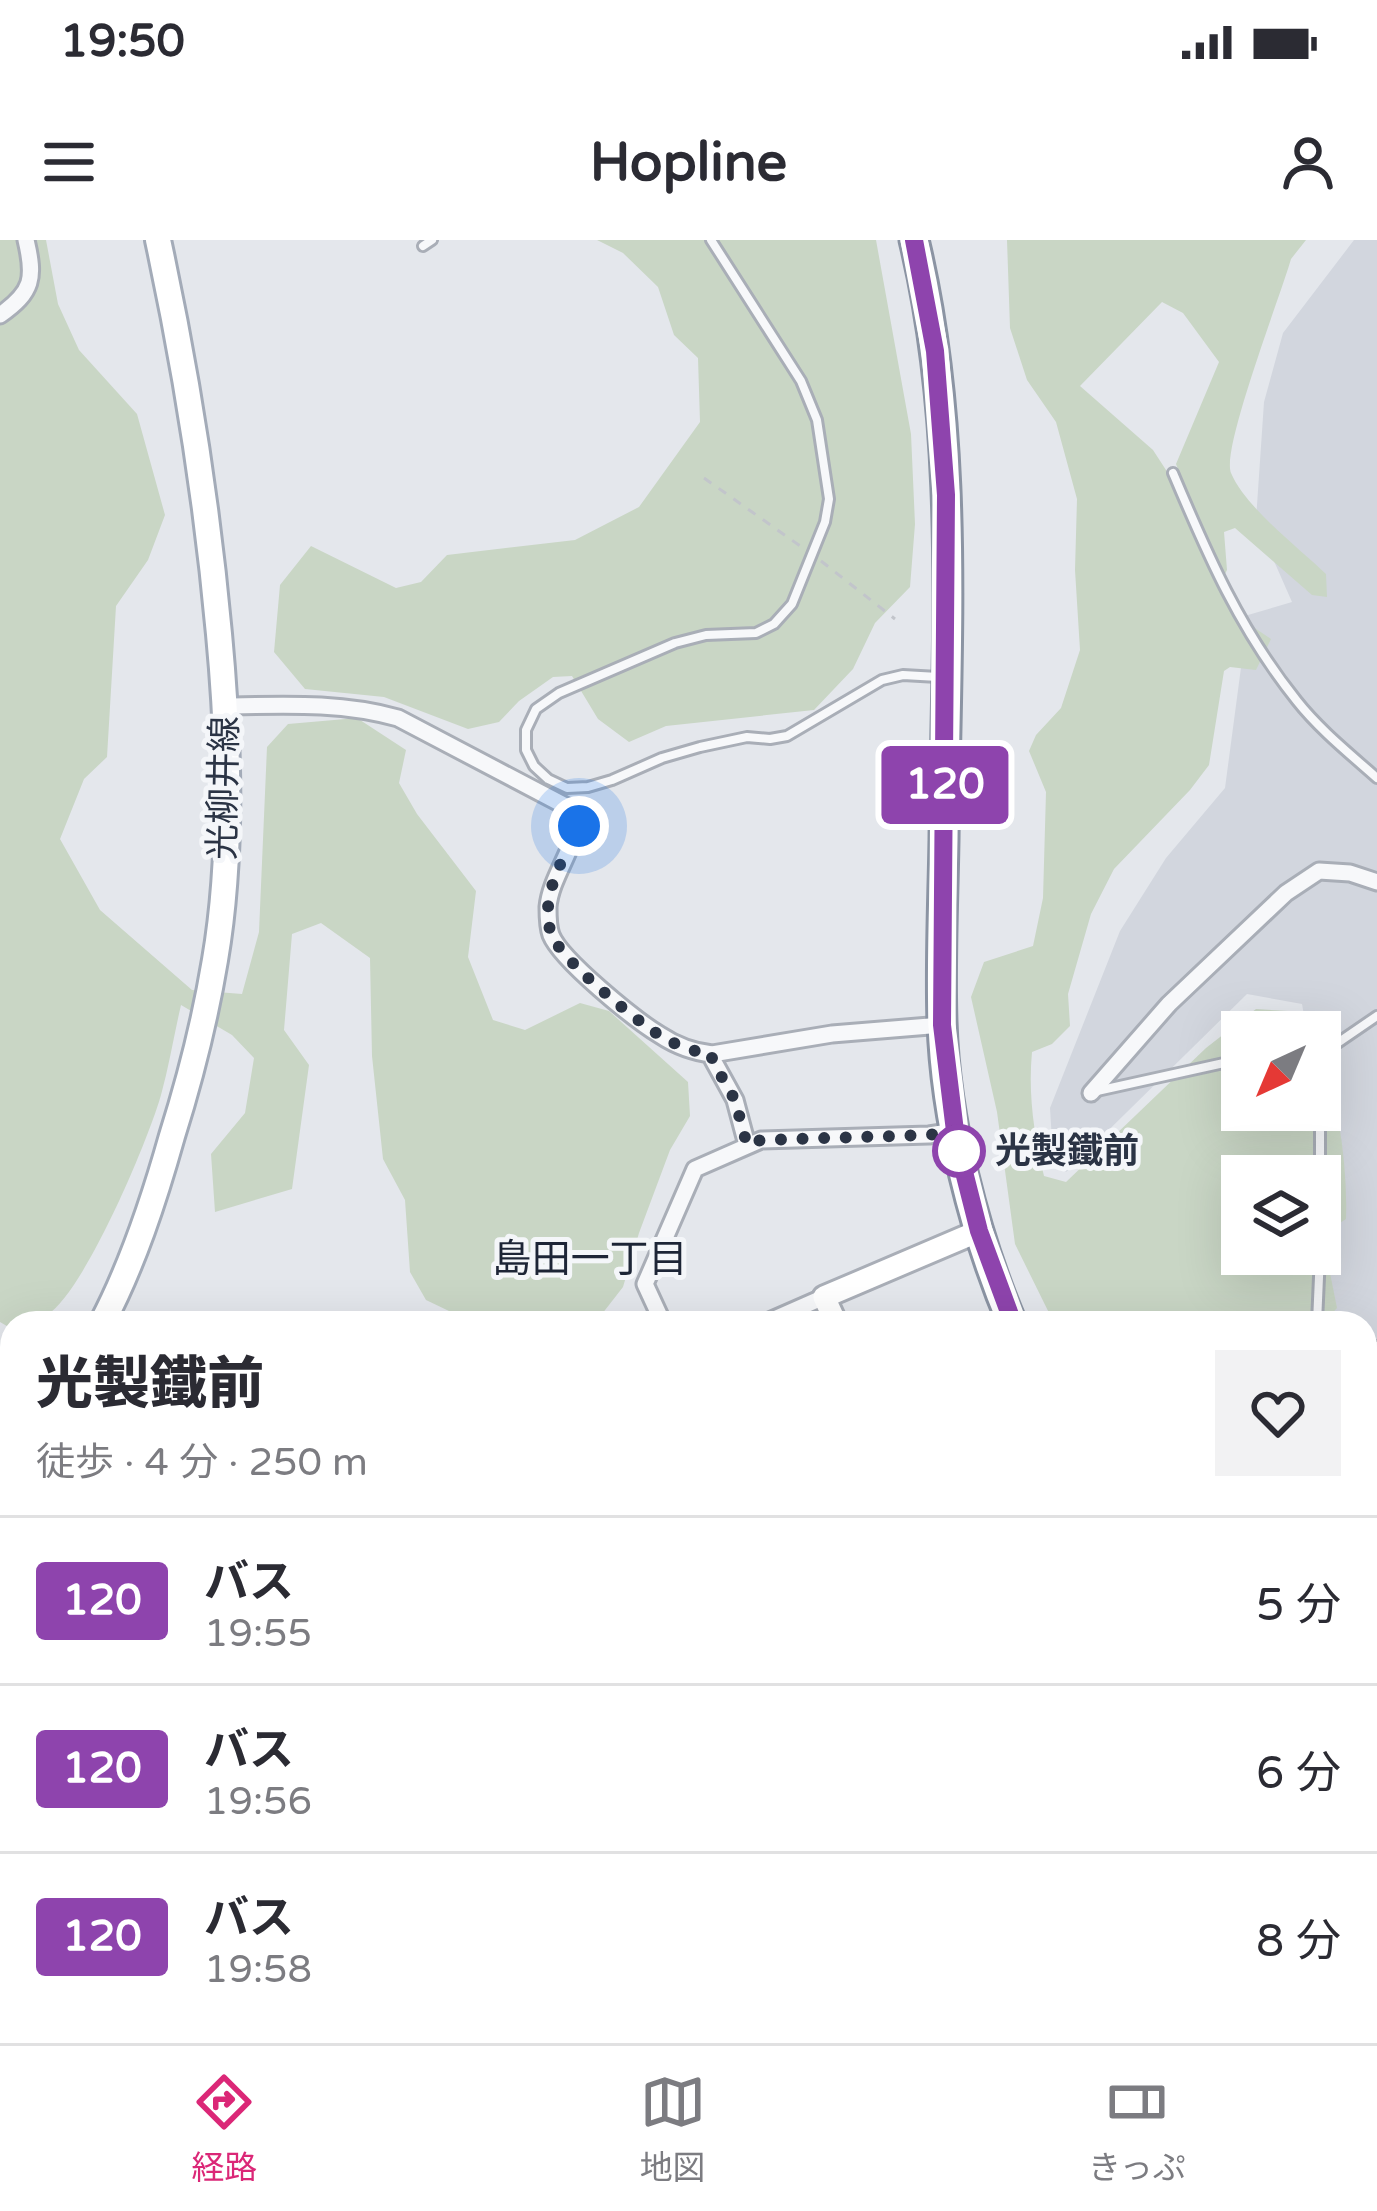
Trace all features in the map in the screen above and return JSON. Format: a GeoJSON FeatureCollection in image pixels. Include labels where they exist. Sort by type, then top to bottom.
{"type":"FeatureCollection","features":[{"type":"Feature","properties":{"kind":"highway"},"geometry":{"type":"LineString","coordinates":[[914,240],[935,351],[946,495],[942,1025],[955,1131],[979,1231],[1008,1311]]}},
{"type":"Feature","properties":{"kind":"main road","name":"光柳井線"},"geometry":{"type":"LineString","coordinates":[[107,1311],[153,1202],[189,1079],[216,957],[227,830],[226,706],[211,544],[181,346],[158,240]]}},
{"type":"Feature","properties":{"kind":"street"},"geometry":{"type":"LineString","coordinates":[[0,315],[18,302],[30,284],[32,266],[26,240]]}},
{"type":"Feature","properties":{"kind":"street"},"geometry":{"type":"LineString","coordinates":[[226,706],[324,704],[398,718],[575,811],[579,826],[553,880],[548,910],[551,934],[563,954],[661,1036],[696,1052],[712,1054],[832,1034],[942,1025]]}},
{"type":"Feature","properties":{"kind":"street"},"geometry":{"type":"LineString","coordinates":[[1091,1093],[1169,1004],[1286,893],[1319,872],[1350,873],[1377,882]]}},
{"type":"Feature","properties":{"kind":"street"},"geometry":{"type":"LineString","coordinates":[[712,1054],[735,1100],[747,1145]]}},
{"type":"Feature","properties":{"kind":"street"},"geometry":{"type":"LineString","coordinates":[[658,1311],[645,1283],[695,1169],[761,1140],[955,1131]]}},
{"type":"Feature","properties":{"kind":"street"},"geometry":{"type":"LineString","coordinates":[[792,1311],[979,1231]]}},
{"type":"Feature","properties":{"kind":"street"},"geometry":{"type":"LineString","coordinates":[[824,1297],[830,1311]]}},
{"type":"Feature","properties":{"kind":"lane"},"geometry":{"type":"LineString","coordinates":[[711,240],[801,381],[817,420],[830,499],[825,522],[793,604],[774,624],[756,633],[706,634],[675,643],[559,693],[536,709],[526,730],[526,750],[548,779],[567,788],[588,787],[700,747],[747,736],[787,736],[882,680],[903,675],[946,678]]}},
{"type":"Feature","properties":{"kind":"lane"},"geometry":{"type":"LineString","coordinates":[[1173,473],[1218,579],[1254,643],[1299,705],[1377,778]]}},
{"type":"Feature","properties":{"kind":"lane"},"geometry":{"type":"LineString","coordinates":[[575,811],[588,796],[588,787]]}},
{"type":"Feature","properties":{"kind":"lane"},"geometry":{"type":"LineString","coordinates":[[1341,1041],[1377,1016]]}},
{"type":"Feature","properties":{"kind":"lane"},"geometry":{"type":"LineString","coordinates":[[1091,1093],[1221,1064]]}},
{"type":"Feature","properties":{"kind":"lane"},"geometry":{"type":"LineString","coordinates":[[1317,1311],[1319,1275]]}},
{"type":"Feature","properties":{"kind":"path"},"geometry":{"type":"LineString","coordinates":[[704,478],[895,619]]}},
{"type":"Feature","properties":{"kind":"shaded area"},"geometry":{"type":"Polygon","coordinates":[[[1354,240],[1377,240],[1377,1311],[1313,1311],[1317,1275],[1341,1275],[1341,1155],[1320,1155],[1320,1131],[1341,1131],[1341,1011],[1303,1011],[1302,1004],[1247,994],[1230,1011],[1221,1011],[1221,1020],[1066,1172],[1053,1157],[1050,1108],[1120,931],[1166,858],[1225,788],[1248,615],[1292,602],[1256,520],[1264,402],[1283,333],[1354,240]]]}},
{"type":"Feature","properties":{"kind":"green space"},"geometry":{"type":"Polygon","coordinates":[[[0,240],[46,240],[58,304],[79,350],[137,414],[165,515],[148,560],[116,606],[107,757],[84,779],[60,839],[100,910],[192,990],[242,994],[259,932],[267,747],[288,724],[357,718],[406,750],[399,783],[476,891],[468,957],[493,1020],[525,1030],[580,1003],[609,1011],[688,1082],[690,1116],[670,1150],[623,1287],[604,1311],[449,1311],[426,1300],[410,1272],[405,1200],[383,1159],[372,1056],[370,958],[321,923],[292,934],[284,1030],[309,1065],[292,1189],[215,1212],[211,1154],[245,1113],[254,1058],[232,1035],[181,1005],[154,1117],[79,1277],[51,1311],[0,1311],[0,240]]]}},
{"type":"Feature","properties":{"kind":"green space"},"geometry":{"type":"Polygon","coordinates":[[[597,240],[876,240],[911,434],[915,524],[910,587],[875,623],[853,669],[814,710],[666,726],[629,742],[598,719],[572,676],[553,677],[499,722],[468,729],[384,697],[305,689],[274,652],[280,585],[311,546],[396,588],[421,582],[447,555],[575,540],[639,507],[700,422],[698,358],[674,335],[658,287],[623,253],[597,240]]]}},
{"type":"Feature","properties":{"kind":"green space"},"geometry":{"type":"Polygon","coordinates":[[[1007,240],[1306,240],[1291,259],[1230,458],[1238,486],[1260,513],[1326,574],[1327,597],[1312,595],[1235,528],[1224,532],[1227,570],[1222,580],[1176,464],[1219,362],[1183,313],[1162,302],[1080,386],[1153,450],[1231,612],[1271,639],[1256,670],[1230,667],[1224,671],[1209,765],[1114,869],[1091,914],[1068,994],[1070,1026],[1052,1044],[1032,1052],[1031,1083],[1044,1176],[1066,1182],[1221,1036],[1221,1131],[1340,1131],[1346,1219],[1341,1222],[1341,1155],[1221,1155],[1221,1275],[1330,1275],[1334,1311],[1048,1311],[1015,1244],[997,1112],[971,997],[984,962],[1033,946],[1043,898],[1046,792],[1029,751],[1036,735],[1061,708],[1080,650],[1077,499],[1056,422],[1027,380],[1010,328],[1007,240]]]}},
{"type":"Feature","properties":{"kind":"bus line","name":"120"},"geometry":{"type":"LineString","coordinates":[[914,240],[935,351],[946,495],[942,1025],[962,1164],[1008,1311]]}},
{"type":"Feature","properties":{"kind":"place","name":"光製鐵前"},"geometry":{"type":"Point","coordinates":[959,1151]}},
{"type":"Feature","properties":{"kind":"district","name":"島田一丁目"},"geometry":{"type":"Point","coordinates":[590,1259]}},
{"type":"Feature","properties":{"kind":"route"},"geometry":{"type":"LineString","coordinates":[[579,826],[553,880],[548,910],[551,934],[563,954],[661,1036],[712,1054],[735,1100],[747,1145],[761,1140],[955,1131],[959,1151]]}}]}
